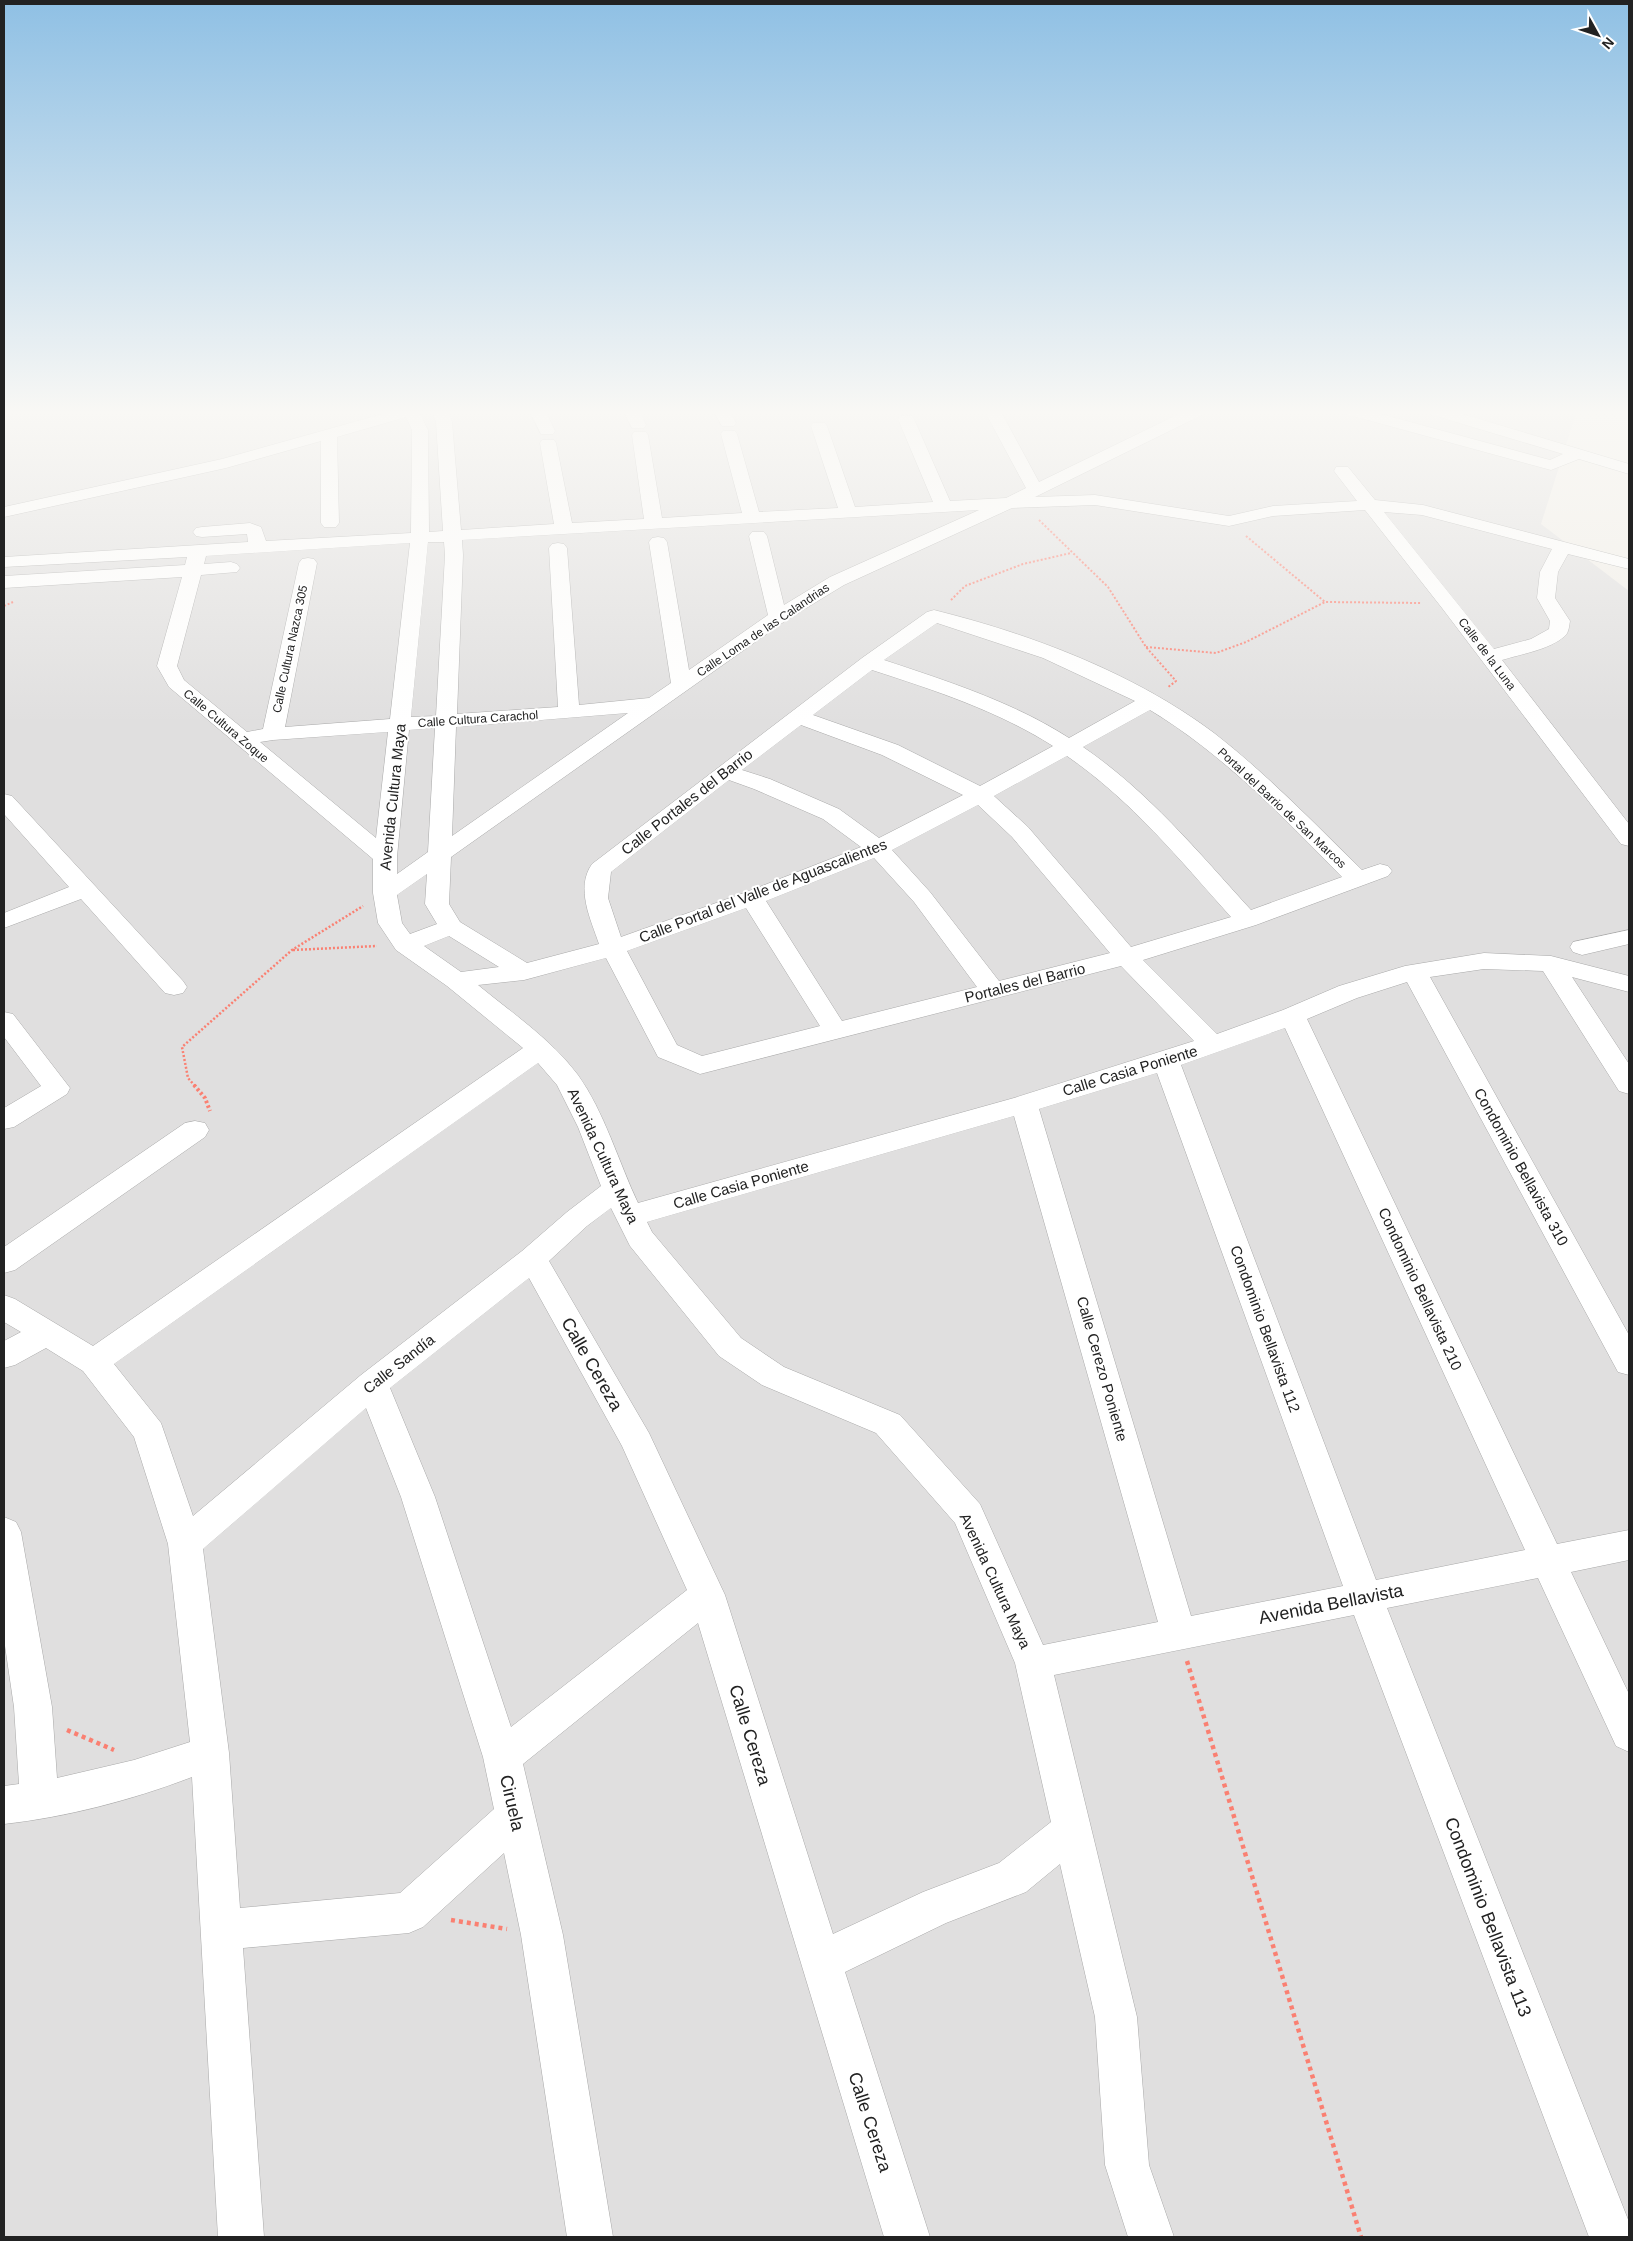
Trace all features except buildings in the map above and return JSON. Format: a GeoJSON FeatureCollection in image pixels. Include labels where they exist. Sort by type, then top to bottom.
{"type":"FeatureCollection","features":[{"type":"Feature","properties":{"kind":"street"},"geometry":{"type":"LineString","coordinates":[[330,515],[330,523]]}},
{"type":"Feature","properties":{"kind":"street","name":"Avenida Cultura Maya"},"geometry":{"type":"LineString","coordinates":[[415,515],[401,724],[384,856],[385,893],[390,923],[405,945],[456,980],[540,1050],[568,1081],[592,1128],[640,1238],[730,1347],[773,1376],[888,1424],[968,1514],[1032,1663],[1116,2017],[1127,2165],[1151,2237]]}},
{"type":"Feature","properties":{"kind":"street"},"geometry":{"type":"LineString","coordinates":[[456,515],[461,548],[446,722],[441,854],[437,904],[451,927],[524,972]]}},
{"type":"Feature","properties":{"kind":"street"},"geometry":{"type":"LineString","coordinates":[[561,515],[564,530]]}},
{"type":"Feature","properties":{"kind":"street"},"geometry":{"type":"LineString","coordinates":[[658,515],[663,536],[681,685]]}},
{"type":"Feature","properties":{"kind":"street"},"geometry":{"type":"LineString","coordinates":[[638,544],[663,536],[752,518],[818,515]]}},
{"type":"Feature","properties":{"kind":"street","name":"Calle Loma de las Calandrias"},"geometry":{"type":"LineString","coordinates":[[385,893],[778,617],[837,581],[983,515]]}},
{"type":"Feature","properties":{"kind":"street"},"geometry":{"type":"LineString","coordinates":[[1187,515],[1228,521],[1257,515]]}},
{"type":"Feature","properties":{"kind":"street","name":"Calle de la Luna"},"geometry":{"type":"LineString","coordinates":[[1377,515],[1449,604],[1629,839]]}},
{"type":"Feature","properties":{"kind":"street"},"geometry":{"type":"LineString","coordinates":[[1442,515],[1629,564]]}},
{"type":"Feature","properties":{"kind":"street"},"geometry":{"type":"LineString","coordinates":[[913,527],[1038,519]]}},
{"type":"Feature","properties":{"kind":"street"},"geometry":{"type":"LineString","coordinates":[[181,533],[250,528],[255,532],[258,547]]}},
{"type":"Feature","properties":{"kind":"street"},"geometry":{"type":"LineString","coordinates":[[4,582],[195,561],[258,547],[413,551],[461,548],[564,530],[663,536]]}},
{"type":"Feature","properties":{"kind":"street"},"geometry":{"type":"LineString","coordinates":[[778,535],[749,537],[778,617]]}},
{"type":"Feature","properties":{"kind":"street"},"geometry":{"type":"LineString","coordinates":[[1489,657],[1538,643],[1558,632],[1560,621],[1546,598],[1550,572],[1563,546]]}},
{"type":"Feature","properties":{"kind":"street"},"geometry":{"type":"LineString","coordinates":[[569,712],[549,549],[578,547]]}},
{"type":"Feature","properties":{"kind":"street"},"geometry":{"type":"LineString","coordinates":[[4,562],[195,561],[250,567]]}},
{"type":"Feature","properties":{"kind":"street","name":"Calle Cultura Zoque"},"geometry":{"type":"LineString","coordinates":[[195,561],[167,666],[176,683],[384,856]]}},
{"type":"Feature","properties":{"kind":"street","name":"Calle Cultura Nazca 305"},"geometry":{"type":"LineString","coordinates":[[273,734],[308,564]]}},
{"type":"Feature","properties":{"kind":"street","name":"Calle Portales del Barrio"},"geometry":{"type":"LineString","coordinates":[[667,1051],[613,948],[596,898],[600,869],[869,662],[934,616]]}},
{"type":"Feature","properties":{"kind":"street","name":"Portal del Barrio de San Marcos"},"geometry":{"type":"LineString","coordinates":[[934,616],[1037,649],[1114,682],[1151,701],[1212,742],[1294,816],[1369,875]]}},
{"type":"Feature","properties":{"kind":"street"},"geometry":{"type":"LineString","coordinates":[[869,662],[945,687],[1029,724],[1067,747],[1107,776],[1142,805],[1247,920]]}},
{"type":"Feature","properties":{"kind":"street","name":"Calle Portal del Valle de Aguascalientes"},"geometry":{"type":"LineString","coordinates":[[456,980],[524,972],[613,948],[752,898],[878,848],[980,796],[1151,701]]}},
{"type":"Feature","properties":{"kind":"street","name":"Calle Cultura Carachol"},"geometry":{"type":"LineString","coordinates":[[241,739],[273,734],[446,722],[655,703]]}},
{"type":"Feature","properties":{"kind":"street"},"geometry":{"type":"LineString","coordinates":[[799,716],[890,750],[980,796],[1020,832],[1126,957],[1213,1045]]}},
{"type":"Feature","properties":{"kind":"street"},"geometry":{"type":"LineString","coordinates":[[725,772],[762,784],[831,814],[878,848],[922,897],[993,991]]}},
{"type":"Feature","properties":{"kind":"street"},"geometry":{"type":"LineString","coordinates":[[4,801],[174,987]]}},
{"type":"Feature","properties":{"kind":"street","name":"Portales del Barrio"},"geometry":{"type":"LineString","coordinates":[[667,1051],[700,1065],[1126,957],[1247,920],[1369,875]]}},
{"type":"Feature","properties":{"kind":"street"},"geometry":{"type":"LineString","coordinates":[[4,921],[85,889]]}},
{"type":"Feature","properties":{"kind":"street"},"geometry":{"type":"LineString","coordinates":[[752,898],[835,1030]]}},
{"type":"Feature","properties":{"kind":"street"},"geometry":{"type":"LineString","coordinates":[[405,945],[451,927]]}},
{"type":"Feature","properties":{"kind":"street"},"geometry":{"type":"LineString","coordinates":[[1582,947],[1629,937]]}},
{"type":"Feature","properties":{"kind":"street","name":"Calle Casia Poniente"},"geometry":{"type":"LineString","coordinates":[[630,1216],[1024,1104],[1166,1061],[1292,1016],[1348,992],[1414,972],[1484,961],[1551,964],[1629,984]]}},
{"type":"Feature","properties":{"kind":"street"},"geometry":{"type":"LineString","coordinates":[[1551,964],[1629,1085]]}},
{"type":"Feature","properties":{"kind":"street","name":"Condominio Bellavista 310"},"geometry":{"type":"LineString","coordinates":[[1414,972],[1629,1363]]}},
{"type":"Feature","properties":{"kind":"street","name":"Condominio Bellavista 210"},"geometry":{"type":"LineString","coordinates":[[1292,1016],[1629,1734]]}},
{"type":"Feature","properties":{"kind":"street"},"geometry":{"type":"LineString","coordinates":[[4,1020],[57,1088],[4,1120]]}},
{"type":"Feature","properties":{"kind":"street"},"geometry":{"type":"LineString","coordinates":[[94,1362],[540,1050]]}},
{"type":"Feature","properties":{"kind":"street","name":"Condominio Bellavista 112"},"geometry":{"type":"LineString","coordinates":[[1166,1061],[1365,1597]]}},
{"type":"Feature","properties":{"kind":"street","name":"Calle Cerezo Poniente"},"geometry":{"type":"LineString","coordinates":[[1024,1104],[1179,1634]]}},
{"type":"Feature","properties":{"kind":"street"},"geometry":{"type":"LineString","coordinates":[[4,1262],[195,1130]]}},
{"type":"Feature","properties":{"kind":"street","name":"Calle Sandía"},"geometry":{"type":"LineString","coordinates":[[185,1544],[372,1384],[533,1259],[577,1220],[617,1189]]}},
{"type":"Feature","properties":{"kind":"street","name":"Calle Cereza"},"geometry":{"type":"LineString","coordinates":[[533,1259],[637,1442],[707,1595],[907,2237]]}},
{"type":"Feature","properties":{"kind":"street"},"geometry":{"type":"LineString","coordinates":[[4,1308],[94,1362],[149,1432],[185,1544],[210,1753],[241,2237]]}},
{"type":"Feature","properties":{"kind":"street"},"geometry":{"type":"LineString","coordinates":[[4,1356],[46,1333]]}},
{"type":"Feature","properties":{"kind":"street","name":"Ciruela"},"geometry":{"type":"LineString","coordinates":[[372,1384],[418,1497],[502,1757],[542,1934],[590,2237]]}},
{"type":"Feature","properties":{"kind":"street"},"geometry":{"type":"LineString","coordinates":[[4,1532],[33,1708],[22,1803],[163,1771],[210,1753]]}},
{"type":"Feature","properties":{"kind":"street","name":"Avenida Bellavista"},"geometry":{"type":"LineString","coordinates":[[1032,1663],[1629,1545]]}},
{"type":"Feature","properties":{"kind":"street"},"geometry":{"type":"LineString","coordinates":[[502,1757],[707,1595]]}},
{"type":"Feature","properties":{"kind":"street","name":"Condominio Bellavista 113"},"geometry":{"type":"LineString","coordinates":[[1365,1597],[1612,2237]]}},
{"type":"Feature","properties":{"kind":"street"},"geometry":{"type":"LineString","coordinates":[[221,1930],[408,1913],[515,1816]]}},
{"type":"Feature","properties":{"kind":"street"},"geometry":{"type":"LineString","coordinates":[[820,1962],[937,1906],[1012,1878],[1072,1830]]}},
{"type":"Feature","properties":{"kind":"path"},"geometry":{"type":"LineString","coordinates":[[1038,519],[1071,553],[1108,586],[1146,647],[1176,680],[1151,701]]}},
{"type":"Feature","properties":{"kind":"path"},"geometry":{"type":"LineString","coordinates":[[1228,521],[1325,602]]}},
{"type":"Feature","properties":{"kind":"path"},"geometry":{"type":"LineString","coordinates":[[934,616],[965,586],[1023,564],[1071,553]]}},
{"type":"Feature","properties":{"kind":"path"},"geometry":{"type":"LineString","coordinates":[[1146,647],[1216,652],[1246,642],[1325,602],[1449,604]]}},
{"type":"Feature","properties":{"kind":"path"},"geometry":{"type":"LineString","coordinates":[[195,1130],[210,1112],[204,1098],[188,1078],[182,1047],[292,950],[385,893]]}},
{"type":"Feature","properties":{"kind":"path"},"geometry":{"type":"LineString","coordinates":[[292,950],[405,945]]}},
{"type":"Feature","properties":{"kind":"path"},"geometry":{"type":"LineString","coordinates":[[1179,1634],[1361,2237]]}},
{"type":"Feature","properties":{"kind":"path"},"geometry":{"type":"LineString","coordinates":[[33,1708],[71,1733],[117,1752]]}},
{"type":"Feature","properties":{"kind":"path"},"geometry":{"type":"LineString","coordinates":[[408,1913],[542,1934]]}},
{"type":"Feature","properties":{"kind":"shaded area"},"geometry":{"type":"Polygon","coordinates":[[[4,515],[1544,515],[1541,524],[1629,591],[1629,2237],[4,2237],[4,515]]]}}]}
